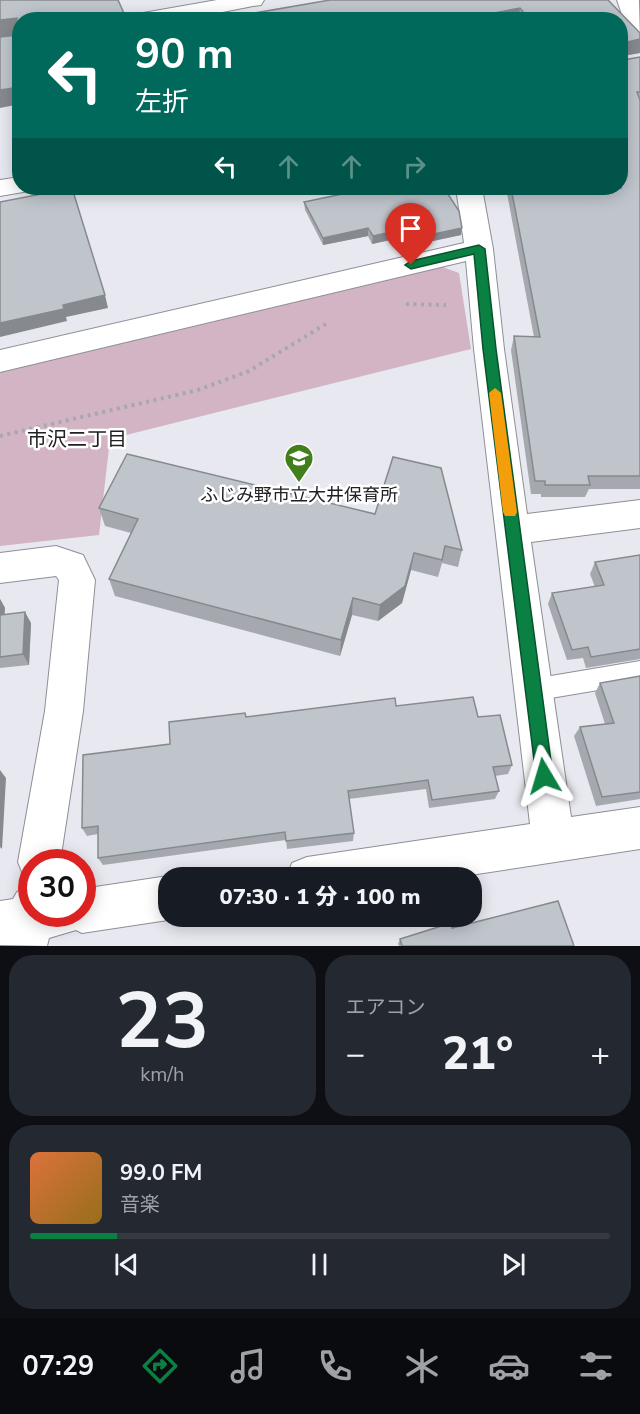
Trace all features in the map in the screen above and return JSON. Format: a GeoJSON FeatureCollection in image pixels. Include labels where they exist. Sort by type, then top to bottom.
{"type":"FeatureCollection","features":[{"type":"Feature","properties":{"kind":"street"},"geometry":{"type":"LineString","coordinates":[[198,12],[253,0]]}},
{"type":"Feature","properties":{"kind":"street"},"geometry":{"type":"LineString","coordinates":[[628,0],[640,34]]}},
{"type":"Feature","properties":{"kind":"street"},"geometry":{"type":"LineString","coordinates":[[470,195],[479,249],[485,312],[553,841]]}},
{"type":"Feature","properties":{"kind":"street"},"geometry":{"type":"LineString","coordinates":[[0,361],[479,249]]}},
{"type":"Feature","properties":{"kind":"street"},"geometry":{"type":"LineString","coordinates":[[513,530],[640,514]]}},
{"type":"Feature","properties":{"kind":"street"},"geometry":{"type":"LineString","coordinates":[[0,568],[56,561],[71,566],[78,580],[64,711],[41,849]]}},
{"type":"Feature","properties":{"kind":"street"},"geometry":{"type":"LineString","coordinates":[[380,867],[640,828]]}},
{"type":"Feature","properties":{"kind":"street"},"geometry":{"type":"LineString","coordinates":[[96,908],[158,899]]}},
{"type":"Feature","properties":{"kind":"lane"},"geometry":{"type":"LineString","coordinates":[[533,690],[640,672]]}},
{"type":"Feature","properties":{"kind":"path"},"geometry":{"type":"LineString","coordinates":[[403,304],[454,305],[485,312]]}},
{"type":"Feature","properties":{"kind":"path"},"geometry":{"type":"LineString","coordinates":[[0,436],[198,390],[249,372],[335,318]]}},
{"type":"Feature","properties":{"kind":"shaded area"},"geometry":{"type":"Polygon","coordinates":[[[440,266],[459,273],[471,349],[110,439],[99,535],[0,546],[0,371],[440,266]]]}},
{"type":"Feature","properties":{"kind":"building"},"geometry":{"type":"Polygon","coordinates":[[[0,0],[118,0],[123,12],[12,12],[12,19],[0,20],[0,0]]]}},
{"type":"Feature","properties":{"kind":"building"},"geometry":{"type":"Polygon","coordinates":[[[330,0],[608,0],[620,12],[523,12],[520,8],[499,12],[261,12],[330,0]]]}},
{"type":"Feature","properties":{"kind":"building"},"geometry":{"type":"Polygon","coordinates":[[[628,21],[640,33],[640,39],[628,42],[628,21]]]}},
{"type":"Feature","properties":{"kind":"building"},"geometry":{"type":"Polygon","coordinates":[[[12,36],[12,88],[0,90],[0,37],[12,36]]]}},
{"type":"Feature","properties":{"kind":"building"},"geometry":{"type":"Polygon","coordinates":[[[640,57],[640,92],[637,92],[640,100],[640,476],[588,476],[590,485],[545,485],[545,481],[535,481],[514,336],[540,337],[512,195],[628,195],[628,59],[640,57]]]}},
{"type":"Feature","properties":{"kind":"building"},"geometry":{"type":"Polygon","coordinates":[[[36,195],[74,195],[105,295],[63,305],[64,309],[0,323],[0,202],[36,195]]]}},
{"type":"Feature","properties":{"kind":"building"},"geometry":{"type":"Polygon","coordinates":[[[338,195],[449,195],[459,211],[462,228],[415,238],[409,228],[373,236],[368,228],[323,238],[304,202],[338,195]]]}},
{"type":"Feature","properties":{"kind":"building"},"geometry":{"type":"Polygon","coordinates":[[[127,454],[375,514],[393,457],[441,468],[462,550],[445,546],[442,560],[414,553],[405,586],[380,605],[353,598],[341,640],[109,579],[138,519],[99,508],[127,454]]]}},
{"type":"Feature","properties":{"kind":"building"},"geometry":{"type":"Polygon","coordinates":[[[640,555],[640,649],[591,657],[588,647],[572,650],[552,593],[604,585],[595,562],[640,555]]]}},
{"type":"Feature","properties":{"kind":"building"},"geometry":{"type":"Polygon","coordinates":[[[25,612],[23,654],[0,657],[0,615],[25,612]]]}},
{"type":"Feature","properties":{"kind":"building"},"geometry":{"type":"Polygon","coordinates":[[[640,676],[640,792],[602,797],[580,727],[614,723],[600,683],[640,676]]]}},
{"type":"Feature","properties":{"kind":"building"},"geometry":{"type":"Polygon","coordinates":[[[473,697],[478,717],[500,715],[512,765],[493,767],[499,791],[432,800],[428,780],[348,791],[354,833],[286,841],[285,832],[98,858],[98,826],[82,828],[83,755],[170,744],[169,722],[245,713],[246,717],[395,698],[396,706],[473,697]]]}},
{"type":"Feature","properties":{"kind":"building"},"geometry":{"type":"Polygon","coordinates":[[[558,901],[574,946],[402,946],[400,939],[438,927],[482,927],[482,920],[558,901]]]}},
{"type":"Feature","properties":{"kind":"slow traffic"},"geometry":{"type":"LineString","coordinates":[[495,393],[510,512]]}},
{"type":"Feature","properties":{"kind":"place","name":"ふじみ野市立大井保育所"},"geometry":{"type":"Point","coordinates":[299,484]}},
{"type":"Feature","properties":{"kind":"district","name":"市沢二丁目"},"geometry":{"type":"Point","coordinates":[77,439]}},
{"type":"Feature","properties":{"kind":"route"},"geometry":{"type":"LineString","coordinates":[[411,265],[479,249],[489,349],[544,776]]}}]}
